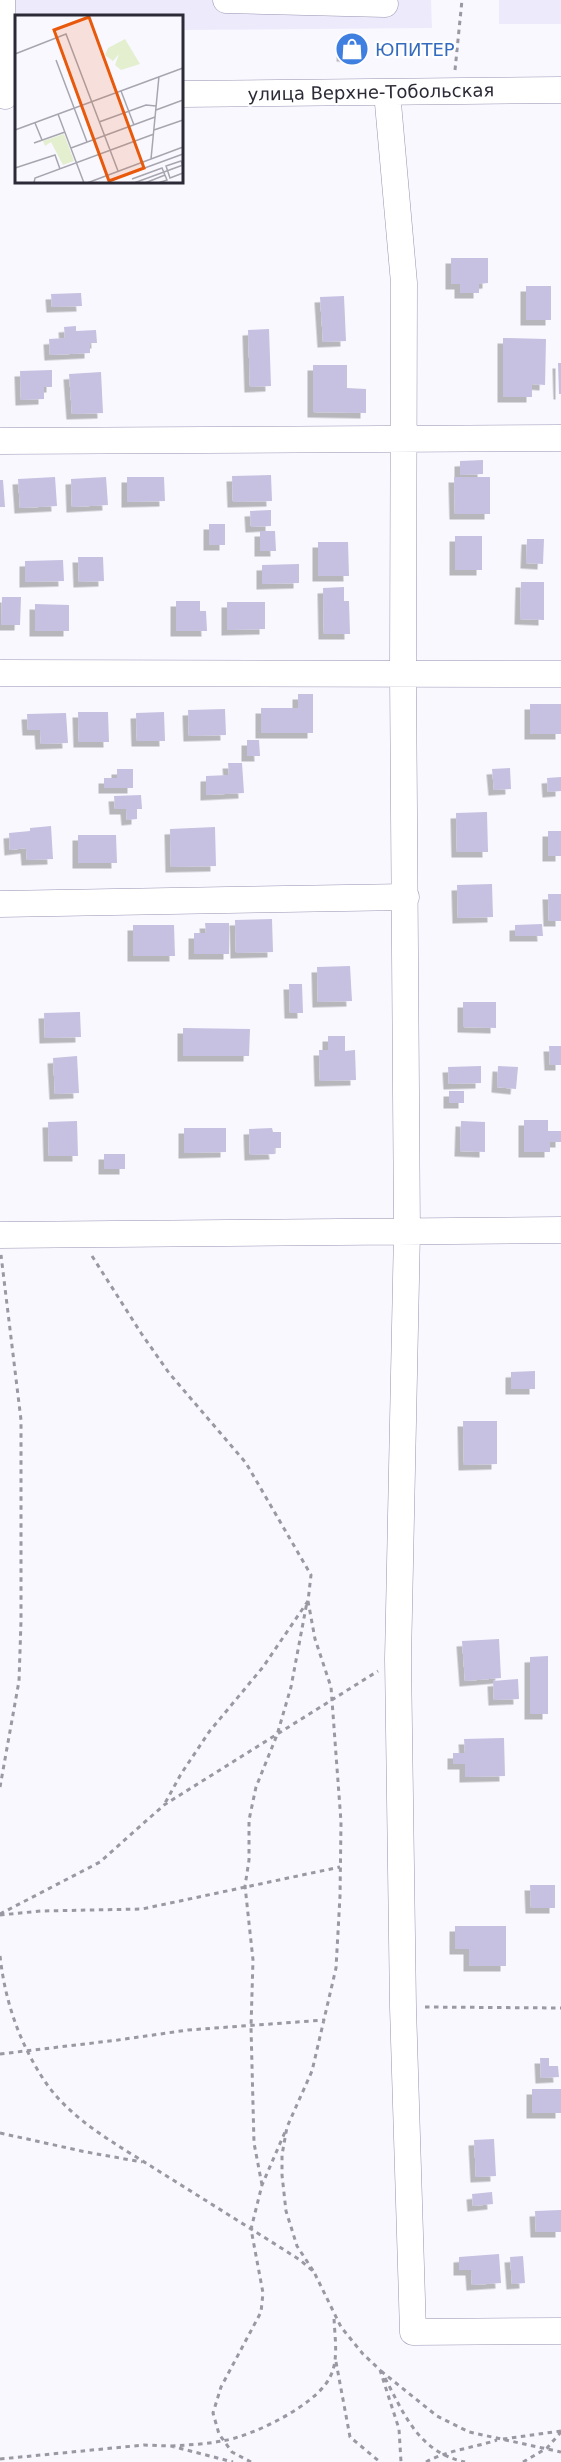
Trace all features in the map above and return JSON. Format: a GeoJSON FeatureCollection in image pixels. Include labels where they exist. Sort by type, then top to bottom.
{"type":"FeatureCollection","features":[{"type":"Feature","properties":{"kind":"street"},"geometry":{"type":"LineString","coordinates":[[2,0],[7,96]]}},
{"type":"Feature","properties":{"kind":"street"},"geometry":{"type":"LineString","coordinates":[[226,0],[385,4]]}},
{"type":"Feature","properties":{"kind":"street","name":"улица Верхне-Тобольская"},"geometry":{"type":"LineString","coordinates":[[183,94],[561,90]]}},
{"type":"Feature","properties":{"kind":"street"},"geometry":{"type":"LineString","coordinates":[[387,92],[404,283],[402,440],[407,1232],[398,1659],[403,2007],[413,2332],[561,2331]]}},
{"type":"Feature","properties":{"kind":"street"},"geometry":{"type":"LineString","coordinates":[[0,441],[561,438]]}},
{"type":"Feature","properties":{"kind":"street"},"geometry":{"type":"LineString","coordinates":[[0,673],[561,674]]}},
{"type":"Feature","properties":{"kind":"street"},"geometry":{"type":"LineString","coordinates":[[0,904],[406,897]]}},
{"type":"Feature","properties":{"kind":"street"},"geometry":{"type":"LineString","coordinates":[[0,1235],[561,1230]]}},
{"type":"Feature","properties":{"kind":"path"},"geometry":{"type":"LineString","coordinates":[[453,91],[462,0]]}},
{"type":"Feature","properties":{"kind":"path"},"geometry":{"type":"LineString","coordinates":[[82,1234],[90,1252],[169,1373],[246,1463],[311,1575],[291,1688],[277,1735],[256,1787],[245,1886],[254,1960],[251,2027],[254,2143],[262,2185]]}},
{"type":"Feature","properties":{"kind":"path"},"geometry":{"type":"LineString","coordinates":[[0,1247],[21,1420],[21,1621],[19,1681],[0,1787]]}},
{"type":"Feature","properties":{"kind":"path"},"geometry":{"type":"LineString","coordinates":[[251,2462],[232,2452],[219,2434],[213,2414],[221,2387],[261,2312],[263,2293],[251,2229],[262,2185],[312,2071],[336,1968],[340,1867],[339,1772],[331,1687],[315,1638],[308,1601]]}},
{"type":"Feature","properties":{"kind":"path"},"geometry":{"type":"LineString","coordinates":[[164,1805],[208,1732],[263,1667],[308,1601]]}},
{"type":"Feature","properties":{"kind":"path"},"geometry":{"type":"LineString","coordinates":[[0,1914],[100,1862],[164,1805],[398,1659]]}},
{"type":"Feature","properties":{"kind":"path"},"geometry":{"type":"LineString","coordinates":[[0,1914],[142,1909],[340,1867]]}},
{"type":"Feature","properties":{"kind":"path"},"geometry":{"type":"LineString","coordinates":[[0,1956],[14,2025],[45,2081],[72,2111],[113,2142],[314,2271]]}},
{"type":"Feature","properties":{"kind":"path"},"geometry":{"type":"LineString","coordinates":[[403,2007],[561,2008]]}},
{"type":"Feature","properties":{"kind":"path"},"geometry":{"type":"LineString","coordinates":[[0,2054],[188,2030],[325,2020]]}},
{"type":"Feature","properties":{"kind":"path"},"geometry":{"type":"LineString","coordinates":[[287,2127],[282,2155],[286,2211],[297,2246],[314,2271],[341,2327],[363,2354],[437,2416],[470,2432],[561,2452]]}},
{"type":"Feature","properties":{"kind":"path"},"geometry":{"type":"LineString","coordinates":[[0,2133],[86,2152],[146,2162]]}},
{"type":"Feature","properties":{"kind":"path"},"geometry":{"type":"LineString","coordinates":[[334,2313],[335,2362],[350,2437],[380,2462]]}},
{"type":"Feature","properties":{"kind":"path"},"geometry":{"type":"LineString","coordinates":[[0,2459],[144,2445],[171,2446],[224,2441],[246,2434],[307,2403],[329,2379],[335,2362]]}},
{"type":"Feature","properties":{"kind":"path"},"geometry":{"type":"LineString","coordinates":[[380,2370],[409,2423],[429,2446],[451,2459],[465,2462]]}},
{"type":"Feature","properties":{"kind":"path"},"geometry":{"type":"LineString","coordinates":[[380,2370],[399,2429],[401,2462]]}},
{"type":"Feature","properties":{"kind":"path"},"geometry":{"type":"LineString","coordinates":[[426,2462],[441,2453],[472,2448],[499,2440],[561,2431]]}},
{"type":"Feature","properties":{"kind":"path"},"geometry":{"type":"LineString","coordinates":[[524,2462],[547,2448],[561,2431]]}},
{"type":"Feature","properties":{"kind":"path"},"geometry":{"type":"LineString","coordinates":[[171,2446],[233,2462]]}},
{"type":"Feature","properties":{"kind":"shaded area"},"geometry":{"type":"Polygon","coordinates":[[[0,0],[431,0],[432,28],[183,30],[183,15],[15,15],[15,31],[0,31],[0,0]]]}},
{"type":"Feature","properties":{"kind":"shaded area"},"geometry":{"type":"Polygon","coordinates":[[[499,0],[561,0],[561,24],[499,24],[499,0]]]}},
{"type":"Feature","properties":{"kind":"building","name":"ЮПИТЕР"},"geometry":{"type":"Polygon","coordinates":[[[343,42],[362,43],[361,57],[342,56],[343,42]]]}},
{"type":"Feature","properties":{"kind":"building"},"geometry":{"type":"Polygon","coordinates":[[[451,258],[488,258],[488,283],[479,284],[479,293],[460,293],[460,284],[451,284],[451,258]]]}},
{"type":"Feature","properties":{"kind":"building"},"geometry":{"type":"Polygon","coordinates":[[[526,286],[551,286],[551,320],[526,320],[526,286]]]}},
{"type":"Feature","properties":{"kind":"building"},"geometry":{"type":"Polygon","coordinates":[[[81,293],[82,306],[52,307],[51,294],[81,293]]]}},
{"type":"Feature","properties":{"kind":"building"},"geometry":{"type":"Polygon","coordinates":[[[344,296],[346,341],[323,342],[320,297],[344,296]]]}},
{"type":"Feature","properties":{"kind":"building"},"geometry":{"type":"Polygon","coordinates":[[[76,326],[76,331],[96,330],[97,343],[90,343],[90,353],[50,355],[49,339],[65,338],[64,327],[76,326]]]}},
{"type":"Feature","properties":{"kind":"building"},"geometry":{"type":"Polygon","coordinates":[[[269,329],[271,386],[250,387],[248,330],[269,329]]]}},
{"type":"Feature","properties":{"kind":"building"},"geometry":{"type":"Polygon","coordinates":[[[503,338],[546,339],[545,385],[532,384],[532,397],[503,397],[503,338]]]}},
{"type":"Feature","properties":{"kind":"building"},"geometry":{"type":"Polygon","coordinates":[[[558,363],[561,363],[561,394],[559,394],[558,363]]]}},
{"type":"Feature","properties":{"kind":"building"},"geometry":{"type":"Polygon","coordinates":[[[313,365],[347,365],[347,388],[366,389],[366,413],[313,412],[313,365]]]}},
{"type":"Feature","properties":{"kind":"building"},"geometry":{"type":"Polygon","coordinates":[[[52,370],[52,387],[44,387],[44,399],[21,400],[20,371],[52,370]]]}},
{"type":"Feature","properties":{"kind":"building"},"geometry":{"type":"Polygon","coordinates":[[[101,372],[103,413],[72,414],[69,374],[101,372]]]}},
{"type":"Feature","properties":{"kind":"building"},"geometry":{"type":"Polygon","coordinates":[[[483,460],[483,474],[460,475],[460,461],[483,460]]]}},
{"type":"Feature","properties":{"kind":"building"},"geometry":{"type":"Polygon","coordinates":[[[271,475],[272,501],[233,502],[232,476],[271,475]]]}},
{"type":"Feature","properties":{"kind":"building"},"geometry":{"type":"Polygon","coordinates":[[[55,477],[57,506],[20,508],[18,479],[55,477]]]}},
{"type":"Feature","properties":{"kind":"building"},"geometry":{"type":"Polygon","coordinates":[[[106,477],[108,505],[72,507],[71,479],[106,477]]]}},
{"type":"Feature","properties":{"kind":"building"},"geometry":{"type":"Polygon","coordinates":[[[127,477],[164,477],[165,501],[127,502],[127,477]]]}},
{"type":"Feature","properties":{"kind":"building"},"geometry":{"type":"Polygon","coordinates":[[[454,477],[490,477],[490,514],[455,514],[454,477]]]}},
{"type":"Feature","properties":{"kind":"building"},"geometry":{"type":"Polygon","coordinates":[[[0,480],[3,480],[5,507],[0,507],[0,480]]]}},
{"type":"Feature","properties":{"kind":"building"},"geometry":{"type":"Polygon","coordinates":[[[271,510],[271,526],[251,527],[250,511],[271,510]]]}},
{"type":"Feature","properties":{"kind":"building"},"geometry":{"type":"Polygon","coordinates":[[[209,524],[225,524],[225,545],[209,545],[209,524]]]}},
{"type":"Feature","properties":{"kind":"building"},"geometry":{"type":"Polygon","coordinates":[[[260,531],[275,531],[276,551],[260,551],[260,531]]]}},
{"type":"Feature","properties":{"kind":"building"},"geometry":{"type":"Polygon","coordinates":[[[455,536],[482,536],[482,570],[455,570],[455,536]]]}},
{"type":"Feature","properties":{"kind":"building"},"geometry":{"type":"Polygon","coordinates":[[[527,539],[544,539],[543,564],[526,563],[527,539]]]}},
{"type":"Feature","properties":{"kind":"building"},"geometry":{"type":"Polygon","coordinates":[[[318,542],[348,542],[349,576],[318,576],[318,542]]]}},
{"type":"Feature","properties":{"kind":"building"},"geometry":{"type":"Polygon","coordinates":[[[78,557],[103,557],[104,581],[79,582],[78,557]]]}},
{"type":"Feature","properties":{"kind":"building"},"geometry":{"type":"Polygon","coordinates":[[[63,560],[64,581],[25,582],[25,561],[63,560]]]}},
{"type":"Feature","properties":{"kind":"building"},"geometry":{"type":"Polygon","coordinates":[[[299,564],[299,583],[262,584],[262,565],[299,564]]]}},
{"type":"Feature","properties":{"kind":"building"},"geometry":{"type":"Polygon","coordinates":[[[521,582],[544,582],[544,620],[520,619],[521,582]]]}},
{"type":"Feature","properties":{"kind":"building"},"geometry":{"type":"Polygon","coordinates":[[[344,587],[344,601],[349,601],[350,634],[324,634],[323,588],[344,587]]]}},
{"type":"Feature","properties":{"kind":"building"},"geometry":{"type":"Polygon","coordinates":[[[2,597],[21,597],[20,625],[1,625],[2,597]]]}},
{"type":"Feature","properties":{"kind":"building"},"geometry":{"type":"Polygon","coordinates":[[[176,601],[200,601],[200,611],[206,611],[207,631],[176,631],[176,601]]]}},
{"type":"Feature","properties":{"kind":"building"},"geometry":{"type":"Polygon","coordinates":[[[227,602],[265,602],[265,629],[227,630],[227,602]]]}},
{"type":"Feature","properties":{"kind":"building"},"geometry":{"type":"Polygon","coordinates":[[[35,604],[69,605],[69,631],[35,631],[35,604]]]}},
{"type":"Feature","properties":{"kind":"building"},"geometry":{"type":"Polygon","coordinates":[[[298,694],[313,694],[313,733],[261,733],[261,708],[298,708],[298,694]]]}},
{"type":"Feature","properties":{"kind":"building"},"geometry":{"type":"Polygon","coordinates":[[[530,704],[561,704],[561,734],[530,734],[530,704]]]}},
{"type":"Feature","properties":{"kind":"building"},"geometry":{"type":"Polygon","coordinates":[[[225,709],[226,735],[189,736],[188,710],[225,709]]]}},
{"type":"Feature","properties":{"kind":"building"},"geometry":{"type":"Polygon","coordinates":[[[78,712],[108,712],[109,742],[79,742],[78,712]]]}},
{"type":"Feature","properties":{"kind":"building"},"geometry":{"type":"Polygon","coordinates":[[[164,712],[165,741],[137,741],[136,713],[164,712]]]}},
{"type":"Feature","properties":{"kind":"building"},"geometry":{"type":"Polygon","coordinates":[[[66,713],[68,743],[41,744],[40,730],[28,730],[27,714],[66,713]]]}},
{"type":"Feature","properties":{"kind":"building"},"geometry":{"type":"Polygon","coordinates":[[[247,740],[259,740],[260,756],[247,756],[247,740]]]}},
{"type":"Feature","properties":{"kind":"building"},"geometry":{"type":"Polygon","coordinates":[[[228,763],[242,763],[244,793],[206,795],[206,776],[229,775],[228,763]]]}},
{"type":"Feature","properties":{"kind":"building"},"geometry":{"type":"Polygon","coordinates":[[[510,768],[511,789],[494,790],[492,769],[510,768]]]}},
{"type":"Feature","properties":{"kind":"building"},"geometry":{"type":"Polygon","coordinates":[[[117,769],[133,769],[133,788],[104,788],[104,778],[117,778],[117,769]]]}},
{"type":"Feature","properties":{"kind":"building"},"geometry":{"type":"Polygon","coordinates":[[[561,777],[561,791],[548,792],[547,778],[561,777]]]}},
{"type":"Feature","properties":{"kind":"building"},"geometry":{"type":"Polygon","coordinates":[[[141,795],[142,809],[137,809],[137,819],[127,820],[126,809],[115,809],[114,796],[141,795]]]}},
{"type":"Feature","properties":{"kind":"building"},"geometry":{"type":"Polygon","coordinates":[[[487,812],[488,852],[457,852],[456,813],[487,812]]]}},
{"type":"Feature","properties":{"kind":"building"},"geometry":{"type":"Polygon","coordinates":[[[51,826],[53,859],[27,860],[26,848],[10,850],[9,833],[51,826]]]}},
{"type":"Feature","properties":{"kind":"building"},"geometry":{"type":"Polygon","coordinates":[[[215,827],[216,866],[171,867],[170,829],[215,827]]]}},
{"type":"Feature","properties":{"kind":"building"},"geometry":{"type":"Polygon","coordinates":[[[548,831],[561,831],[561,856],[548,856],[548,831]]]}},
{"type":"Feature","properties":{"kind":"building"},"geometry":{"type":"Polygon","coordinates":[[[78,835],[116,835],[117,863],[78,863],[78,835]]]}},
{"type":"Feature","properties":{"kind":"building"},"geometry":{"type":"Polygon","coordinates":[[[492,884],[493,917],[458,918],[457,885],[492,884]]]}},
{"type":"Feature","properties":{"kind":"building"},"geometry":{"type":"Polygon","coordinates":[[[548,894],[561,894],[561,921],[549,921],[548,894]]]}},
{"type":"Feature","properties":{"kind":"building"},"geometry":{"type":"Polygon","coordinates":[[[272,919],[273,952],[236,953],[235,920],[272,919]]]}},
{"type":"Feature","properties":{"kind":"building"},"geometry":{"type":"Polygon","coordinates":[[[205,923],[229,923],[229,954],[194,954],[194,933],[206,933],[205,923]]]}},
{"type":"Feature","properties":{"kind":"building"},"geometry":{"type":"Polygon","coordinates":[[[542,924],[543,936],[515,936],[515,925],[542,924]]]}},
{"type":"Feature","properties":{"kind":"building"},"geometry":{"type":"Polygon","coordinates":[[[133,925],[174,925],[175,956],[133,956],[133,925]]]}},
{"type":"Feature","properties":{"kind":"building"},"geometry":{"type":"Polygon","coordinates":[[[350,966],[352,1001],[318,1002],[317,967],[350,966]]]}},
{"type":"Feature","properties":{"kind":"building"},"geometry":{"type":"Polygon","coordinates":[[[289,984],[302,984],[303,1013],[290,1013],[289,984]]]}},
{"type":"Feature","properties":{"kind":"building"},"geometry":{"type":"Polygon","coordinates":[[[463,1002],[496,1002],[496,1028],[463,1027],[463,1002]]]}},
{"type":"Feature","properties":{"kind":"building"},"geometry":{"type":"Polygon","coordinates":[[[80,1012],[81,1037],[45,1038],[44,1013],[80,1012]]]}},
{"type":"Feature","properties":{"kind":"building"},"geometry":{"type":"Polygon","coordinates":[[[183,1028],[250,1029],[249,1056],[183,1056],[183,1028]]]}},
{"type":"Feature","properties":{"kind":"building"},"geometry":{"type":"Polygon","coordinates":[[[328,1036],[345,1036],[345,1051],[355,1050],[356,1080],[320,1081],[319,1050],[328,1050],[328,1036]]]}},
{"type":"Feature","properties":{"kind":"building"},"geometry":{"type":"Polygon","coordinates":[[[549,1046],[561,1046],[561,1065],[550,1065],[549,1046]]]}},
{"type":"Feature","properties":{"kind":"building"},"geometry":{"type":"Polygon","coordinates":[[[77,1056],[79,1093],[55,1094],[53,1058],[77,1056]]]}},
{"type":"Feature","properties":{"kind":"building"},"geometry":{"type":"Polygon","coordinates":[[[481,1066],[481,1083],[449,1084],[448,1067],[481,1066]]]}},
{"type":"Feature","properties":{"kind":"building"},"geometry":{"type":"Polygon","coordinates":[[[498,1066],[518,1067],[516,1089],[497,1087],[498,1066]]]}},
{"type":"Feature","properties":{"kind":"building"},"geometry":{"type":"Polygon","coordinates":[[[449,1091],[464,1091],[464,1103],[449,1103],[449,1091]]]}},
{"type":"Feature","properties":{"kind":"building"},"geometry":{"type":"Polygon","coordinates":[[[524,1120],[548,1120],[548,1131],[561,1131],[561,1142],[550,1142],[550,1152],[524,1152],[524,1120]]]}},
{"type":"Feature","properties":{"kind":"building"},"geometry":{"type":"Polygon","coordinates":[[[77,1121],[78,1156],[49,1156],[48,1122],[77,1121]]]}},
{"type":"Feature","properties":{"kind":"building"},"geometry":{"type":"Polygon","coordinates":[[[461,1121],[485,1122],[485,1152],[460,1151],[461,1121]]]}},
{"type":"Feature","properties":{"kind":"building"},"geometry":{"type":"Polygon","coordinates":[[[184,1128],[226,1128],[226,1152],[184,1153],[184,1128]]]}},
{"type":"Feature","properties":{"kind":"building"},"geometry":{"type":"Polygon","coordinates":[[[272,1128],[273,1132],[281,1132],[281,1148],[274,1148],[275,1154],[250,1155],[249,1129],[272,1128]]]}},
{"type":"Feature","properties":{"kind":"building"},"geometry":{"type":"Polygon","coordinates":[[[104,1154],[125,1154],[125,1169],[104,1169],[104,1154]]]}},
{"type":"Feature","properties":{"kind":"building"},"geometry":{"type":"Polygon","coordinates":[[[535,1371],[535,1389],[511,1389],[511,1372],[535,1371]]]}},
{"type":"Feature","properties":{"kind":"building"},"geometry":{"type":"Polygon","coordinates":[[[463,1421],[497,1421],[497,1464],[464,1465],[463,1421]]]}},
{"type":"Feature","properties":{"kind":"building"},"geometry":{"type":"Polygon","coordinates":[[[499,1639],[501,1678],[465,1681],[462,1641],[499,1639]]]}},
{"type":"Feature","properties":{"kind":"building"},"geometry":{"type":"Polygon","coordinates":[[[548,1656],[548,1714],[530,1714],[530,1657],[548,1656]]]}},
{"type":"Feature","properties":{"kind":"building"},"geometry":{"type":"Polygon","coordinates":[[[518,1679],[519,1699],[494,1700],[493,1681],[518,1679]]]}},
{"type":"Feature","properties":{"kind":"building"},"geometry":{"type":"Polygon","coordinates":[[[504,1738],[505,1776],[465,1777],[465,1764],[453,1764],[453,1753],[465,1753],[464,1739],[504,1738]]]}},
{"type":"Feature","properties":{"kind":"building"},"geometry":{"type":"Polygon","coordinates":[[[530,1885],[555,1885],[555,1908],[531,1908],[530,1885]]]}},
{"type":"Feature","properties":{"kind":"building"},"geometry":{"type":"Polygon","coordinates":[[[455,1926],[506,1926],[506,1966],[469,1966],[469,1949],[455,1949],[455,1926]]]}},
{"type":"Feature","properties":{"kind":"building"},"geometry":{"type":"Polygon","coordinates":[[[540,2058],[549,2058],[549,2066],[558,2066],[559,2077],[541,2078],[540,2058]]]}},
{"type":"Feature","properties":{"kind":"building"},"geometry":{"type":"Polygon","coordinates":[[[532,2089],[561,2089],[561,2113],[532,2113],[532,2089]]]}},
{"type":"Feature","properties":{"kind":"building"},"geometry":{"type":"Polygon","coordinates":[[[494,2139],[496,2176],[476,2177],[474,2140],[494,2139]]]}},
{"type":"Feature","properties":{"kind":"building"},"geometry":{"type":"Polygon","coordinates":[[[492,2192],[493,2204],[473,2206],[472,2194],[492,2192]]]}},
{"type":"Feature","properties":{"kind":"building"},"geometry":{"type":"Polygon","coordinates":[[[561,2210],[561,2232],[536,2232],[535,2211],[561,2210]]]}},
{"type":"Feature","properties":{"kind":"building"},"geometry":{"type":"Polygon","coordinates":[[[499,2254],[501,2283],[472,2285],[471,2270],[459,2270],[459,2257],[499,2254]]]}},
{"type":"Feature","properties":{"kind":"building"},"geometry":{"type":"Polygon","coordinates":[[[523,2256],[525,2283],[512,2284],[510,2257],[523,2256]]]}},
{"type":"Feature","properties":{"kind":"place","name":"ЮПИТЕР"},"geometry":{"type":"Point","coordinates":[352,49]}}]}
